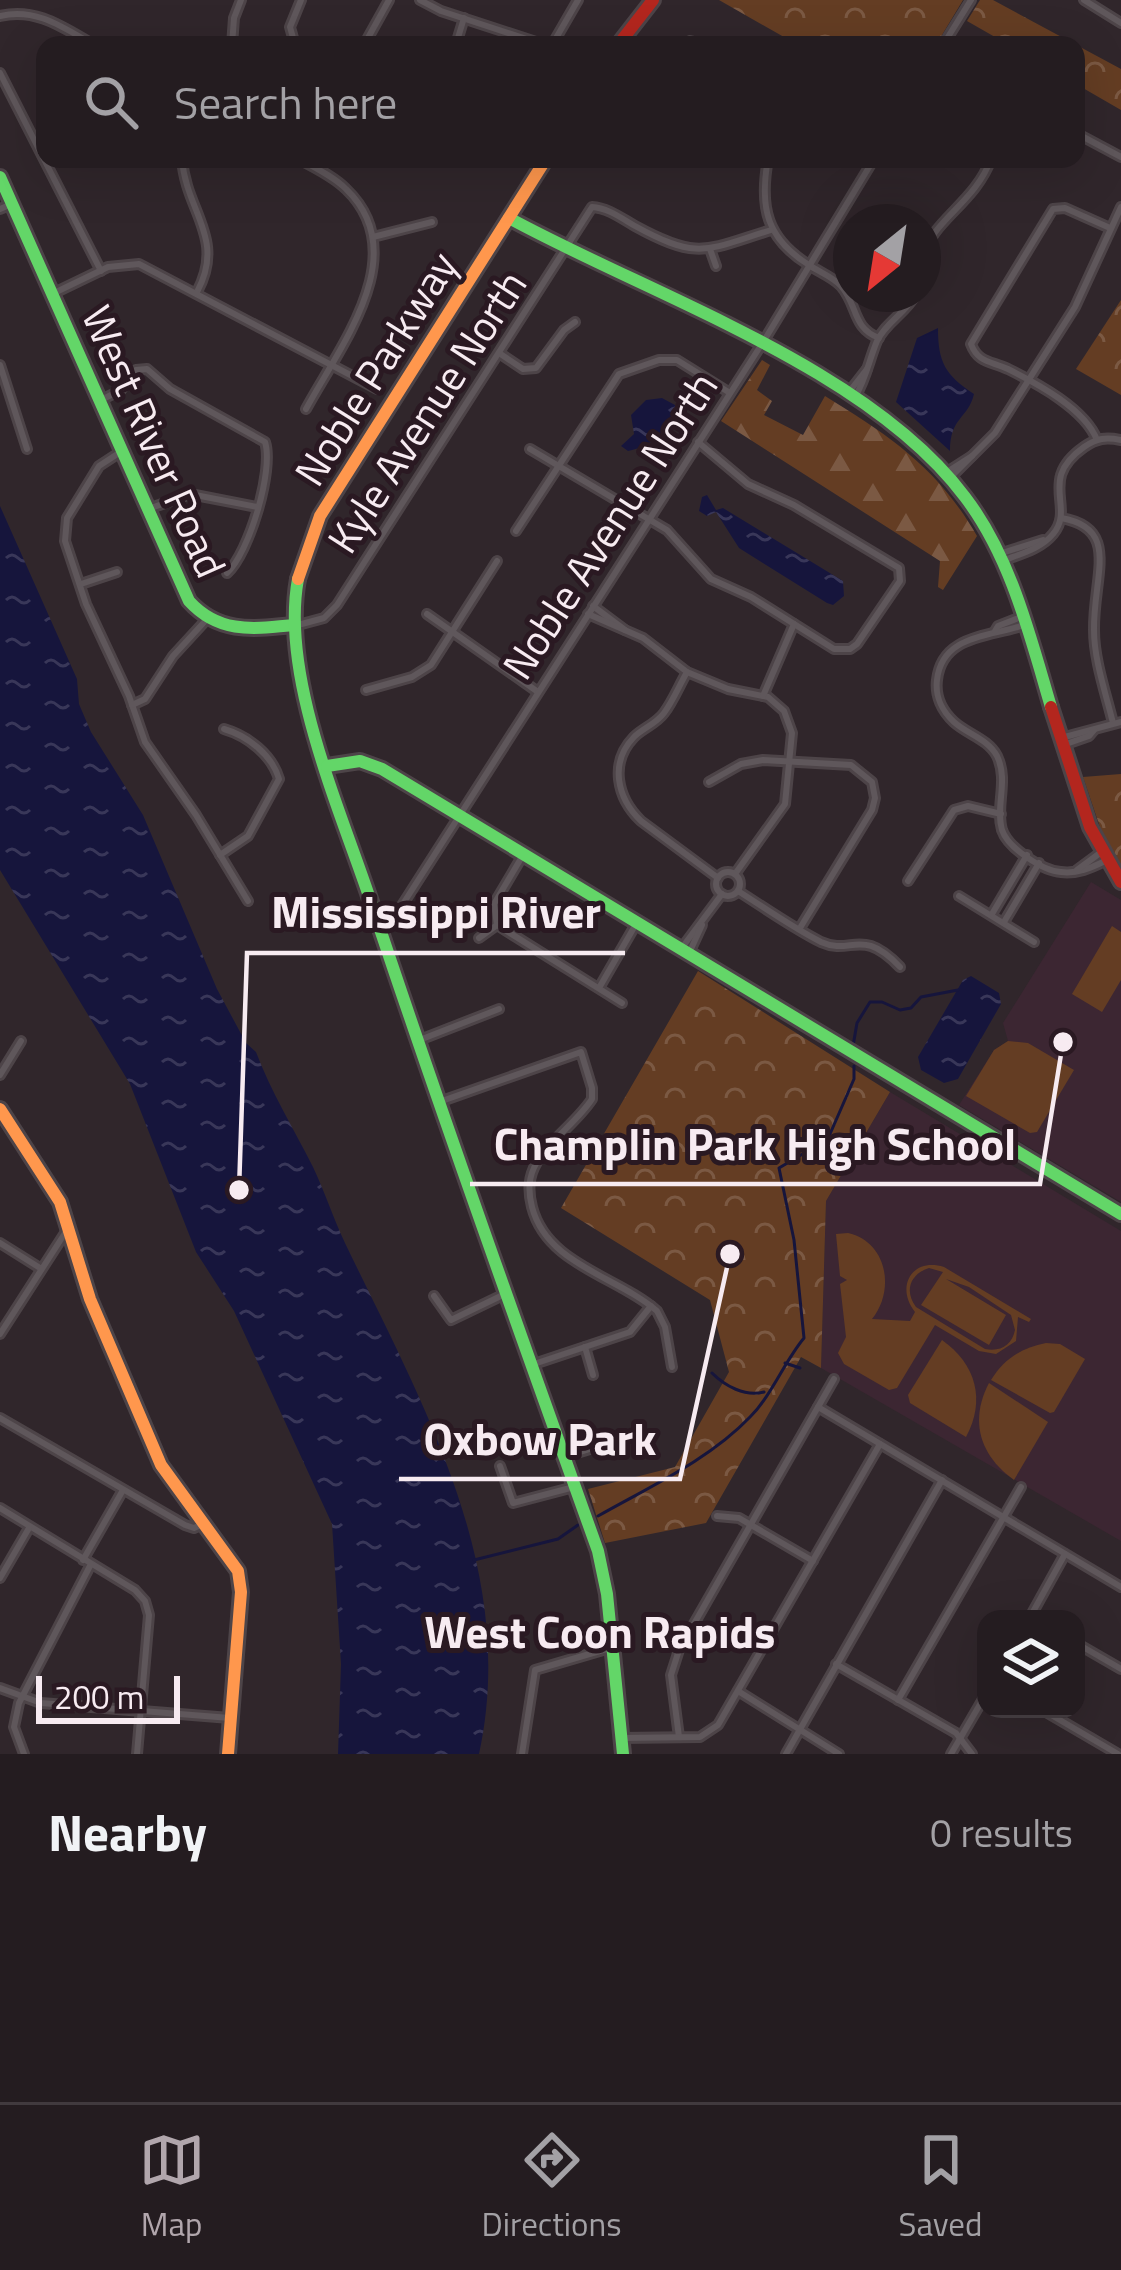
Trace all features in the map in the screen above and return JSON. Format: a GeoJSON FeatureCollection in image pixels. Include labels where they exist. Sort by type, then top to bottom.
{"type":"FeatureCollection","features":[{"type":"Feature","properties":{"kind":"street"},"geometry":{"type":"LineString","coordinates":[[233,36],[242,0]]}},
{"type":"Feature","properties":{"kind":"street"},"geometry":{"type":"LineString","coordinates":[[291,36],[291,20],[301,0]]}},
{"type":"Feature","properties":{"kind":"street"},"geometry":{"type":"LineString","coordinates":[[369,36],[389,0]]}},
{"type":"Feature","properties":{"kind":"street"},"geometry":{"type":"LineString","coordinates":[[420,0],[520,36]]}},
{"type":"Feature","properties":{"kind":"street"},"geometry":{"type":"LineString","coordinates":[[554,36],[578,0]]}},
{"type":"Feature","properties":{"kind":"street"},"geometry":{"type":"LineString","coordinates":[[625,36],[653,0]]}},
{"type":"Feature","properties":{"kind":"street"},"geometry":{"type":"LineString","coordinates":[[949,36],[971,0]]}},
{"type":"Feature","properties":{"kind":"street"},"geometry":{"type":"LineString","coordinates":[[1084,0],[1121,23]]}},
{"type":"Feature","properties":{"kind":"street"},"geometry":{"type":"LineString","coordinates":[[0,16],[16,12],[41,16],[78,36]]}},
{"type":"Feature","properties":{"kind":"street"},"geometry":{"type":"LineString","coordinates":[[458,36],[464,18]]}},
{"type":"Feature","properties":{"kind":"street"},"geometry":{"type":"LineString","coordinates":[[0,73],[36,144]]}},
{"type":"Feature","properties":{"kind":"street"},"geometry":{"type":"LineString","coordinates":[[1085,138],[1121,158]]}},
{"type":"Feature","properties":{"kind":"street"},"geometry":{"type":"LineString","coordinates":[[48,168],[100,271]]}},
{"type":"Feature","properties":{"kind":"street"},"geometry":{"type":"LineString","coordinates":[[183,168],[209,243],[208,263],[196,292]]}},
{"type":"Feature","properties":{"kind":"street"},"geometry":{"type":"LineString","coordinates":[[306,409],[369,289],[375,263],[374,237],[364,212],[349,190],[314,168]]}},
{"type":"Feature","properties":{"kind":"street","name":"Noble Parkway"},"geometry":{"type":"LineString","coordinates":[[294,625],[298,574],[320,516],[540,168]]}},
{"type":"Feature","properties":{"kind":"street"},"geometry":{"type":"LineString","coordinates":[[768,168],[771,230],[782,247],[840,285],[860,326],[878,338]]}},
{"type":"Feature","properties":{"kind":"street","name":"Noble Avenue North"},"geometry":{"type":"LineString","coordinates":[[392,921],[868,168]]}},
{"type":"Feature","properties":{"kind":"street"},"geometry":{"type":"LineString","coordinates":[[941,221],[971,197],[986,168]]}},
{"type":"Feature","properties":{"kind":"street","name":"West River Road"},"geometry":{"type":"LineString","coordinates":[[0,177],[6,206],[52,294],[184,592],[207,620],[233,630],[294,625]]}},
{"type":"Feature","properties":{"kind":"street","name":"Kyle Avenue North"},"geometry":{"type":"LineString","coordinates":[[294,625],[317,621],[338,605],[592,207],[608,210],[670,245],[710,249]]}},
{"type":"Feature","properties":{"kind":"street"},"geometry":{"type":"LineString","coordinates":[[949,475],[995,433],[1087,286],[1121,207]]}},
{"type":"Feature","properties":{"kind":"street"},"geometry":{"type":"LineString","coordinates":[[1096,440],[1088,420],[1028,381],[977,357],[970,344],[1053,209],[1064,208],[1110,228]]}},
{"type":"Feature","properties":{"kind":"street"},"geometry":{"type":"LineString","coordinates":[[509,218],[760,345],[905,433],[949,475],[970,500],[1001,558],[1103,857],[1121,882]]}},
{"type":"Feature","properties":{"kind":"street"},"geometry":{"type":"LineString","coordinates":[[374,237],[432,222]]}},
{"type":"Feature","properties":{"kind":"street"},"geometry":{"type":"LineString","coordinates":[[716,266],[710,249],[771,230]]}},
{"type":"Feature","properties":{"kind":"street"},"geometry":{"type":"LineString","coordinates":[[52,294],[118,264],[139,264],[376,389]]}},
{"type":"Feature","properties":{"kind":"street"},"geometry":{"type":"LineString","coordinates":[[850,398],[869,367],[878,338],[904,312]]}},
{"type":"Feature","properties":{"kind":"street"},"geometry":{"type":"LineString","coordinates":[[499,353],[523,369],[536,368],[574,322]]}},
{"type":"Feature","properties":{"kind":"street"},"geometry":{"type":"LineString","coordinates":[[516,531],[619,374],[659,360],[676,360],[730,393]]}},
{"type":"Feature","properties":{"kind":"street"},"geometry":{"type":"LineString","coordinates":[[0,365],[27,449]]}},
{"type":"Feature","properties":{"kind":"street"},"geometry":{"type":"LineString","coordinates":[[99,401],[122,391],[136,370],[147,369],[170,389],[260,437],[268,456],[257,507],[244,550],[227,573]]}},
{"type":"Feature","properties":{"kind":"street"},"geometry":{"type":"LineString","coordinates":[[1001,558],[1040,546],[1061,518],[1056,491],[1065,464],[1096,440],[1121,440]]}},
{"type":"Feature","properties":{"kind":"street"},"geometry":{"type":"LineString","coordinates":[[530,449],[650,519],[680,543],[711,579],[751,597],[834,649],[850,649],[896,588],[899,568],[794,505],[759,490],[698,442]]}},
{"type":"Feature","properties":{"kind":"street"},"geometry":{"type":"LineString","coordinates":[[122,451],[100,466],[66,522],[65,541],[145,742],[248,901]]}},
{"type":"Feature","properties":{"kind":"street"},"geometry":{"type":"LineString","coordinates":[[147,510],[190,494],[257,507]]}},
{"type":"Feature","properties":{"kind":"street"},"geometry":{"type":"LineString","coordinates":[[1061,518],[1098,525]]}},
{"type":"Feature","properties":{"kind":"street"},"geometry":{"type":"LineString","coordinates":[[366,691],[419,674],[431,665],[497,561]]}},
{"type":"Feature","properties":{"kind":"street"},"geometry":{"type":"LineString","coordinates":[[1062,742],[1119,723],[1094,631],[1112,562]]}},
{"type":"Feature","properties":{"kind":"street"},"geometry":{"type":"LineString","coordinates":[[80,584],[118,572]]}},
{"type":"Feature","properties":{"kind":"street"},"geometry":{"type":"LineString","coordinates":[[591,610],[687,672],[728,689],[763,696],[788,719],[792,733],[788,795],[781,813],[735,874]]}},
{"type":"Feature","properties":{"kind":"street"},"geometry":{"type":"LineString","coordinates":[[428,614],[538,692]]}},
{"type":"Feature","properties":{"kind":"street"},"geometry":{"type":"LineString","coordinates":[[132,705],[145,699],[173,656],[207,620]]}},
{"type":"Feature","properties":{"kind":"street"},"geometry":{"type":"LineString","coordinates":[[1023,621],[956,646],[944,661],[936,684],[942,708],[996,755],[1003,777],[1001,814],[1006,839],[1057,872],[1084,871],[1103,857]]}},
{"type":"Feature","properties":{"kind":"street"},"geometry":{"type":"LineString","coordinates":[[763,696],[794,624]]}},
{"type":"Feature","properties":{"kind":"street"},"geometry":{"type":"LineString","coordinates":[[294,625],[302,694],[417,1041],[602,1564],[622,1754]]}},
{"type":"Feature","properties":{"kind":"street"},"geometry":{"type":"LineString","coordinates":[[687,672],[665,712],[636,735],[625,751],[620,788],[640,821],[718,878]]}},
{"type":"Feature","properties":{"kind":"street"},"geometry":{"type":"LineString","coordinates":[[220,855],[248,836],[279,779],[260,750],[240,734],[224,729]]}},
{"type":"Feature","properties":{"kind":"street"},"geometry":{"type":"LineString","coordinates":[[327,766],[351,760],[371,764],[1121,1214]]}},
{"type":"Feature","properties":{"kind":"street"},"geometry":{"type":"LineString","coordinates":[[709,782],[751,761],[850,765],[866,774],[875,798],[872,810],[800,928]]}},
{"type":"Feature","properties":{"kind":"street"},"geometry":{"type":"LineString","coordinates":[[908,881],[954,810],[968,806],[1001,814]]}},
{"type":"Feature","properties":{"kind":"street"},"geometry":{"type":"LineString","coordinates":[[497,925],[494,904],[523,855]]}},
{"type":"Feature","properties":{"kind":"street"},"geometry":{"type":"LineString","coordinates":[[991,915],[1027,855]]}},
{"type":"Feature","properties":{"kind":"street"},"geometry":{"type":"LineString","coordinates":[[1003,922],[1039,863]]}},
{"type":"Feature","properties":{"kind":"street"},"geometry":{"type":"LineString","coordinates":[[722,895],[718,878],[723,873],[735,874]]}},
{"type":"Feature","properties":{"kind":"street"},"geometry":{"type":"LineString","coordinates":[[722,895],[738,891],[735,874]]}},
{"type":"Feature","properties":{"kind":"street"},"geometry":{"type":"LineString","coordinates":[[738,891],[828,945],[859,942],[875,947],[900,967]]}},
{"type":"Feature","properties":{"kind":"street"},"geometry":{"type":"LineString","coordinates":[[684,952],[692,931],[722,895]]}},
{"type":"Feature","properties":{"kind":"street"},"geometry":{"type":"LineString","coordinates":[[959,896],[1034,942]]}},
{"type":"Feature","properties":{"kind":"street"},"geometry":{"type":"LineString","coordinates":[[599,988],[637,923]]}},
{"type":"Feature","properties":{"kind":"street"},"geometry":{"type":"LineString","coordinates":[[478,938],[497,925]]}},
{"type":"Feature","properties":{"kind":"street"},"geometry":{"type":"LineString","coordinates":[[497,925],[622,1003]]}},
{"type":"Feature","properties":{"kind":"street"},"geometry":{"type":"LineString","coordinates":[[417,1041],[500,1009]]}},
{"type":"Feature","properties":{"kind":"street"},"geometry":{"type":"LineString","coordinates":[[0,1075],[21,1041]]}},
{"type":"Feature","properties":{"kind":"street"},"geometry":{"type":"LineString","coordinates":[[439,1102],[581,1052],[592,1099],[533,1168],[529,1188],[533,1209],[542,1230],[560,1251],[663,1318],[673,1367]]}},
{"type":"Feature","properties":{"kind":"street"},"geometry":{"type":"LineString","coordinates":[[0,1109],[55,1192],[90,1299],[166,1475],[230,1557],[241,1585],[228,1754]]}},
{"type":"Feature","properties":{"kind":"street"},"geometry":{"type":"LineString","coordinates":[[0,1334],[60,1235],[70,1228]]}},
{"type":"Feature","properties":{"kind":"street"},"geometry":{"type":"LineString","coordinates":[[0,1243],[40,1268]]}},
{"type":"Feature","properties":{"kind":"street"},"geometry":{"type":"LineString","coordinates":[[434,1296],[448,1319],[467,1315],[508,1293]]}},
{"type":"Feature","properties":{"kind":"street"},"geometry":{"type":"LineString","coordinates":[[534,1364],[630,1332],[651,1306]]}},
{"type":"Feature","properties":{"kind":"street"},"geometry":{"type":"LineString","coordinates":[[585,1347],[593,1375]]}},
{"type":"Feature","properties":{"kind":"street"},"geometry":{"type":"LineString","coordinates":[[679,1737],[671,1683],[674,1660],[834,1379]]}},
{"type":"Feature","properties":{"kind":"street"},"geometry":{"type":"LineString","coordinates":[[818,1407],[1121,1587]]}},
{"type":"Feature","properties":{"kind":"street"},"geometry":{"type":"LineString","coordinates":[[0,1418],[185,1525],[203,1524]]}},
{"type":"Feature","properties":{"kind":"street"},"geometry":{"type":"LineString","coordinates":[[567,1456],[639,1434]]}},
{"type":"Feature","properties":{"kind":"street"},"geometry":{"type":"LineString","coordinates":[[621,1738],[709,1735],[880,1444]]}},
{"type":"Feature","properties":{"kind":"street"},"geometry":{"type":"LineString","coordinates":[[500,1466],[513,1503],[578,1486]]}},
{"type":"Feature","properties":{"kind":"street"},"geometry":{"type":"LineString","coordinates":[[786,1754],[942,1480]]}},
{"type":"Feature","properties":{"kind":"street"},"geometry":{"type":"LineString","coordinates":[[898,1700],[1021,1487]]}},
{"type":"Feature","properties":{"kind":"street"},"geometry":{"type":"LineString","coordinates":[[24,1754],[14,1727],[21,1698],[123,1490]]}},
{"type":"Feature","properties":{"kind":"street"},"geometry":{"type":"LineString","coordinates":[[0,1508],[135,1589],[148,1609],[136,1754]]}},
{"type":"Feature","properties":{"kind":"street"},"geometry":{"type":"LineString","coordinates":[[717,1516],[739,1518],[813,1561]]}},
{"type":"Feature","properties":{"kind":"street"},"geometry":{"type":"LineString","coordinates":[[0,1578],[29,1528]]}},
{"type":"Feature","properties":{"kind":"street"},"geometry":{"type":"LineString","coordinates":[[1036,1610],[1066,1553]]}},
{"type":"Feature","properties":{"kind":"street"},"geometry":{"type":"LineString","coordinates":[[522,1754],[535,1670],[612,1648]]}},
{"type":"Feature","properties":{"kind":"street"},"geometry":{"type":"LineString","coordinates":[[1085,1648],[1121,1670]]}},
{"type":"Feature","properties":{"kind":"street"},"geometry":{"type":"LineString","coordinates":[[836,1664],[960,1738],[972,1754]]}},
{"type":"Feature","properties":{"kind":"street"},"geometry":{"type":"LineString","coordinates":[[0,1688],[21,1698],[230,1718]]}},
{"type":"Feature","properties":{"kind":"street"},"geometry":{"type":"LineString","coordinates":[[739,1691],[839,1754]]}},
{"type":"Feature","properties":{"kind":"street"},"geometry":{"type":"LineString","coordinates":[[951,1754],[977,1709]]}},
{"type":"Feature","properties":{"kind":"street"},"geometry":{"type":"LineString","coordinates":[[1056,1718],[1118,1754]]}},
{"type":"Feature","properties":{"kind":"shaded area"},"geometry":{"type":"Polygon","coordinates":[[[1091,882],[1121,900],[1121,1202],[959,1105],[994,1050],[1008,1041],[1003,1023],[1091,882]]]}},
{"type":"Feature","properties":{"kind":"shaded area"},"geometry":{"type":"Polygon","coordinates":[[[890,1092],[1121,1231],[1121,1541],[821,1368],[826,1201],[890,1092]]]}},
{"type":"Feature","properties":{"kind":"green space"},"geometry":{"type":"Polygon","coordinates":[[[719,0],[963,0],[941,36],[782,36],[719,0]]]}},
{"type":"Feature","properties":{"kind":"green space"},"geometry":{"type":"Polygon","coordinates":[[[980,0],[993,0],[1060,36],[993,36],[967,21],[980,0]]]}},
{"type":"Feature","properties":{"kind":"green space"},"geometry":{"type":"Polygon","coordinates":[[[1085,50],[1121,69],[1121,110],[1085,89],[1085,50]]]}},
{"type":"Feature","properties":{"kind":"green space"},"geometry":{"type":"Polygon","coordinates":[[[1121,300],[1121,395],[1076,369],[1121,300]]]}},
{"type":"Feature","properties":{"kind":"green space"},"geometry":{"type":"Polygon","coordinates":[[[762,360],[770,365],[757,390],[772,401],[764,415],[803,435],[825,396],[891,440],[946,491],[977,536],[943,590],[938,587],[940,561],[721,421],[762,360]]]}},
{"type":"Feature","properties":{"kind":"green space"},"geometry":{"type":"Polygon","coordinates":[[[1121,774],[1121,867],[1104,839],[1083,777],[1121,774]]]}},
{"type":"Feature","properties":{"kind":"green space"},"geometry":{"type":"Polygon","coordinates":[[[1112,926],[1121,932],[1121,980],[1102,1012],[1072,994],[1112,926]]]}},
{"type":"Feature","properties":{"kind":"green space"},"geometry":{"type":"Polygon","coordinates":[[[698,971],[890,1092],[826,1201],[821,1368],[801,1357],[706,1523],[605,1543],[588,1489],[675,1467],[729,1372],[710,1300],[561,1208],[698,971]]]}},
{"type":"Feature","properties":{"kind":"green space"},"geometry":{"type":"Polygon","coordinates":[[[1008,1041],[1028,1043],[1074,1070],[1037,1132],[1030,1133],[966,1096],[994,1050],[1008,1041]]]}},
{"type":"Feature","properties":{"kind":"green space"},"geometry":{"type":"Polygon","coordinates":[[[836,1234],[861,1238],[879,1257],[884,1295],[872,1319],[910,1321],[915,1312],[907,1293],[910,1276],[933,1265],[1031,1319],[1018,1317],[1016,1341],[996,1354],[979,1351],[935,1325],[897,1388],[889,1390],[844,1364],[838,1353],[846,1337],[840,1284],[847,1280],[840,1276],[836,1234]],[[929,1268],[913,1279],[910,1295],[916,1307],[985,1349],[1008,1343],[1015,1330],[1011,1315],[969,1287],[946,1279],[1006,1315],[989,1345],[921,1305],[943,1272],[929,1268]]]}},
{"type":"Feature","properties":{"kind":"green space"},"geometry":{"type":"Polygon","coordinates":[[[942,1340],[963,1360],[974,1384],[975,1410],[966,1437],[910,1403],[908,1395],[942,1340]]]}},
{"type":"Feature","properties":{"kind":"green space"},"geometry":{"type":"Polygon","coordinates":[[[1046,1343],[1060,1344],[1085,1359],[1050,1413],[991,1380],[1014,1356],[1046,1343]]]}},
{"type":"Feature","properties":{"kind":"green space"},"geometry":{"type":"Polygon","coordinates":[[[989,1383],[1048,1422],[1014,1480],[993,1460],[981,1437],[980,1411],[989,1383]]]}},
{"type":"Feature","properties":{"kind":"water"},"geometry":{"type":"Polygon","coordinates":[[[938,328],[945,367],[974,394],[953,431],[950,451],[896,402],[917,338],[938,328]]]}},
{"type":"Feature","properties":{"kind":"water"},"geometry":{"type":"Polygon","coordinates":[[[662,398],[675,405],[666,430],[637,449],[628,451],[621,446],[634,434],[631,415],[646,400],[662,398]]]}},
{"type":"Feature","properties":{"kind":"water"},"geometry":{"type":"Polygon","coordinates":[[[707,495],[716,510],[723,508],[843,581],[844,596],[833,605],[827,603],[739,548],[716,512],[707,516],[699,511],[707,495]]]}},
{"type":"Feature","properties":{"kind":"water"},"geometry":{"type":"Polygon","coordinates":[[[0,506],[77,679],[79,704],[91,732],[143,815],[217,989],[246,1043],[256,1052],[313,1167],[432,1426],[456,1489],[486,1619],[488,1686],[479,1754],[338,1754],[341,1664],[332,1524],[234,1311],[196,1252],[130,1084],[0,870],[0,506]]]}},
{"type":"Feature","properties":{"kind":"water"},"geometry":{"type":"Polygon","coordinates":[[[971,976],[999,993],[1001,1004],[958,1079],[944,1083],[921,1070],[918,1057],[963,980],[971,976]]]}},
{"type":"Feature","properties":{"kind":"waterway"},"geometry":{"type":"LineString","coordinates":[[853,1046],[857,1023],[870,1002],[900,1010],[911,1008],[921,997],[958,990]]}},
{"type":"Feature","properties":{"kind":"waterway"},"geometry":{"type":"LineString","coordinates":[[830,1134],[854,1079],[854,1066]]}},
{"type":"Feature","properties":{"kind":"waterway"},"geometry":{"type":"LineString","coordinates":[[598,1516],[678,1472],[734,1432],[765,1399],[804,1338],[794,1240],[779,1168],[828,1139]]}},
{"type":"Feature","properties":{"kind":"waterway"},"geometry":{"type":"LineString","coordinates":[[785,1363],[800,1368]]}},
{"type":"Feature","properties":{"kind":"waterway"},"geometry":{"type":"LineString","coordinates":[[712,1373],[736,1389],[764,1392]]}},
{"type":"Feature","properties":{"kind":"waterway"},"geometry":{"type":"LineString","coordinates":[[474,1560],[558,1539],[578,1525]]}},
{"type":"Feature","properties":{"kind":"traffic: fast"},"geometry":{"type":"LineString","coordinates":[[0,177],[189,601],[225,624],[251,628],[294,625]]}},
{"type":"Feature","properties":{"kind":"traffic: fast"},"geometry":{"type":"LineString","coordinates":[[509,218],[815,372],[873,409],[923,451],[965,497],[995,545],[1051,707]]}},
{"type":"Feature","properties":{"kind":"traffic: fast"},"geometry":{"type":"LineString","coordinates":[[298,579],[298,658],[317,744],[598,1551],[607,1594],[623,1754]]}},
{"type":"Feature","properties":{"kind":"traffic: fast"},"geometry":{"type":"LineString","coordinates":[[327,766],[360,761],[382,769],[1121,1214]]}},
{"type":"Feature","properties":{"kind":"traffic: slow"},"geometry":{"type":"LineString","coordinates":[[298,579],[320,516],[540,168]]}},
{"type":"Feature","properties":{"kind":"traffic: slow"},"geometry":{"type":"LineString","coordinates":[[0,1109],[60,1202],[90,1299],[161,1465],[238,1571],[241,1592],[228,1754]]}},
{"type":"Feature","properties":{"kind":"traffic: jam"},"geometry":{"type":"LineString","coordinates":[[625,36],[653,0]]}},
{"type":"Feature","properties":{"kind":"traffic: jam"},"geometry":{"type":"LineString","coordinates":[[1051,707],[1090,827],[1121,882]]}},
{"type":"Feature","properties":{"kind":"place","name":"Champlin Park High School"},"geometry":{"type":"Point","coordinates":[1063,1042]}},
{"type":"Feature","properties":{"kind":"place","name":"Mississippi River"},"geometry":{"type":"Point","coordinates":[239,1190]}},
{"type":"Feature","properties":{"kind":"place","name":"Oxbow Park"},"geometry":{"type":"Point","coordinates":[730,1254]}},
{"type":"Feature","properties":{"kind":"district","name":"West Coon Rapids"},"geometry":{"type":"Point","coordinates":[600,1631]}}]}
